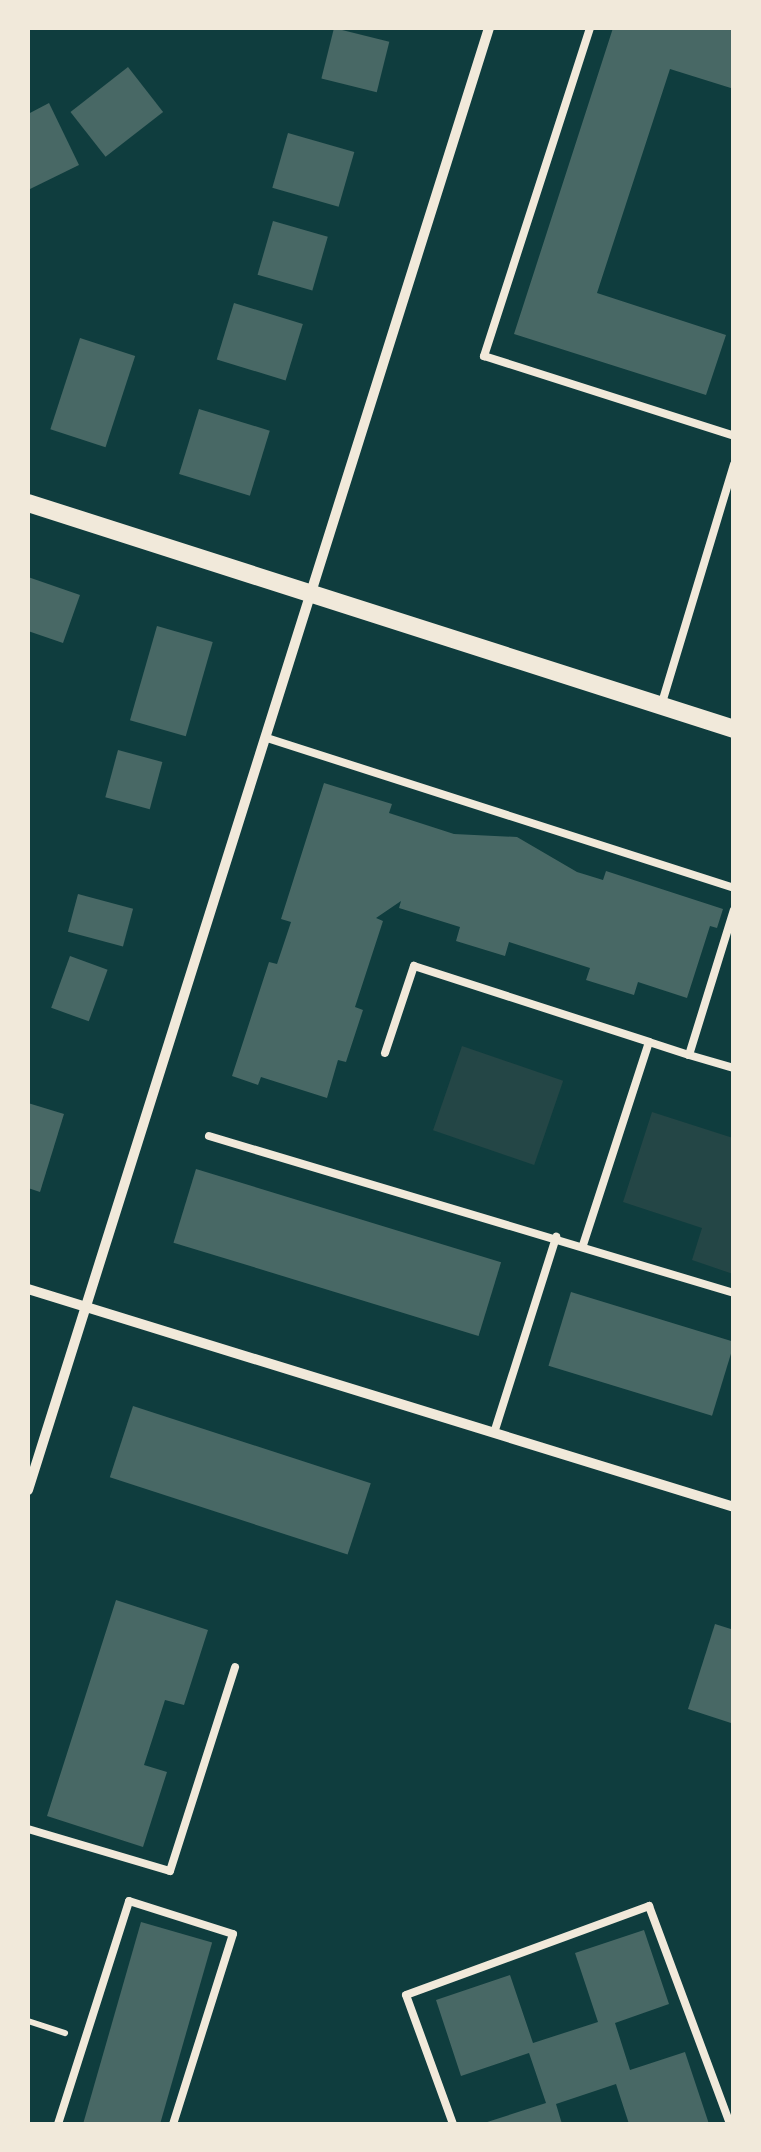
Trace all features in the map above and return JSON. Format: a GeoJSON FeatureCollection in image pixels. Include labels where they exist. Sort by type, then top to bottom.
{"type":"FeatureCollection","features":[{"type":"Feature","properties":{"kind":"street"},"geometry":{"type":"LineString","coordinates":[[28,1490],[489,28]]}},
{"type":"Feature","properties":{"kind":"street"},"geometry":{"type":"LineString","coordinates":[[28,503],[734,729]]}},
{"type":"Feature","properties":{"kind":"street"},"geometry":{"type":"LineString","coordinates":[[28,1289],[734,1506]]}},
{"type":"Feature","properties":{"kind":"lane"},"geometry":{"type":"LineString","coordinates":[[590,28],[484,356],[734,436]]}},
{"type":"Feature","properties":{"kind":"lane"},"geometry":{"type":"LineString","coordinates":[[661,706],[734,464]]}},
{"type":"Feature","properties":{"kind":"lane"},"geometry":{"type":"LineString","coordinates":[[267,738],[734,888]]}},
{"type":"Feature","properties":{"kind":"lane"},"geometry":{"type":"LineString","coordinates":[[689,1055],[734,910]]}},
{"type":"Feature","properties":{"kind":"lane"},"geometry":{"type":"LineString","coordinates":[[385,1052],[414,966],[734,1068]]}},
{"type":"Feature","properties":{"kind":"lane"},"geometry":{"type":"LineString","coordinates":[[583,1245],[648,1042]]}},
{"type":"Feature","properties":{"kind":"lane"},"geometry":{"type":"LineString","coordinates":[[209,1136],[734,1293]]}},
{"type":"Feature","properties":{"kind":"lane"},"geometry":{"type":"LineString","coordinates":[[494,1433],[556,1237]]}},
{"type":"Feature","properties":{"kind":"lane"},"geometry":{"type":"LineString","coordinates":[[28,1829],[170,1871],[234,1666]]}},
{"type":"Feature","properties":{"kind":"lane"},"geometry":{"type":"LineString","coordinates":[[58,2124],[129,1901],[233,1934],[173,2124]]}},
{"type":"Feature","properties":{"kind":"lane"},"geometry":{"type":"LineString","coordinates":[[453,2124],[406,1995],[649,1906],[730,2124]]}},
{"type":"Feature","properties":{"kind":"path"},"geometry":{"type":"LineString","coordinates":[[28,2020],[85,2040]]}},
{"type":"Feature","properties":{"kind":"shaded area"},"geometry":{"type":"Polygon","coordinates":[[[462,1046],[563,1081],[534,1165],[433,1130],[462,1046]]]}},
{"type":"Feature","properties":{"kind":"shaded area"},"geometry":{"type":"Polygon","coordinates":[[[652,1112],[733,1138],[733,1274],[692,1260],[702,1228],[623,1202],[652,1112]]]}},
{"type":"Feature","properties":{"kind":"building"},"geometry":{"type":"Polygon","coordinates":[[[334,28],[389,42],[377,92],[321,78],[334,28]]]}},
{"type":"Feature","properties":{"kind":"building"},"geometry":{"type":"Polygon","coordinates":[[[613,28],[734,28],[734,89],[670,69],[597,293],[726,335],[706,395],[514,334],[613,28]]]}},
{"type":"Feature","properties":{"kind":"building"},"geometry":{"type":"Polygon","coordinates":[[[128,67],[163,112],[106,157],[70,112],[128,67]]]}},
{"type":"Feature","properties":{"kind":"building"},"geometry":{"type":"Polygon","coordinates":[[[49,103],[79,165],[28,190],[28,114],[49,103]]]}},
{"type":"Feature","properties":{"kind":"building"},"geometry":{"type":"Polygon","coordinates":[[[288,133],[354,152],[339,207],[272,188],[288,133]]]}},
{"type":"Feature","properties":{"kind":"building"},"geometry":{"type":"Polygon","coordinates":[[[273,221],[328,237],[312,291],[258,275],[273,221]]]}},
{"type":"Feature","properties":{"kind":"building"},"geometry":{"type":"Polygon","coordinates":[[[234,303],[303,324],[286,380],[217,359],[234,303]]]}},
{"type":"Feature","properties":{"kind":"building"},"geometry":{"type":"Polygon","coordinates":[[[80,338],[135,356],[105,447],[50,429],[80,338]]]}},
{"type":"Feature","properties":{"kind":"building"},"geometry":{"type":"Polygon","coordinates":[[[199,409],[270,431],[250,496],[179,474],[199,409]]]}},
{"type":"Feature","properties":{"kind":"building"},"geometry":{"type":"Polygon","coordinates":[[[28,577],[80,595],[63,643],[28,631],[28,577]]]}},
{"type":"Feature","properties":{"kind":"building"},"geometry":{"type":"Polygon","coordinates":[[[157,626],[213,642],[186,736],[130,720],[157,626]]]}},
{"type":"Feature","properties":{"kind":"building"},"geometry":{"type":"Polygon","coordinates":[[[118,750],[162,762],[150,809],[105,797],[118,750]]]}},
{"type":"Feature","properties":{"kind":"building"},"geometry":{"type":"Polygon","coordinates":[[[324,783],[392,804],[389,813],[454,834],[517,837],[577,872],[603,880],[606,871],[723,909],[717,928],[710,926],[687,998],[638,982],[634,995],[586,980],[590,968],[509,942],[505,956],[456,941],[460,927],[399,908],[401,901],[376,918],[383,921],[355,1007],[363,1010],[346,1062],[338,1060],[327,1098],[261,1077],[258,1085],[232,1076],[269,962],[277,964],[291,922],[281,919],[324,783]]]}},
{"type":"Feature","properties":{"kind":"building"},"geometry":{"type":"Polygon","coordinates":[[[78,894],[133,909],[123,946],[68,932],[78,894]]]}},
{"type":"Feature","properties":{"kind":"building"},"geometry":{"type":"Polygon","coordinates":[[[70,956],[108,970],[89,1021],[51,1008],[70,956]]]}},
{"type":"Feature","properties":{"kind":"building"},"geometry":{"type":"Polygon","coordinates":[[[28,1103],[64,1114],[40,1192],[28,1188],[28,1103]]]}},
{"type":"Feature","properties":{"kind":"building"},"geometry":{"type":"Polygon","coordinates":[[[196,1169],[501,1262],[479,1336],[173,1243],[196,1169]]]}},
{"type":"Feature","properties":{"kind":"building"},"geometry":{"type":"Polygon","coordinates":[[[571,1292],[734,1342],[712,1416],[548,1366],[571,1292]]]}},
{"type":"Feature","properties":{"kind":"building"},"geometry":{"type":"Polygon","coordinates":[[[133,1406],[371,1483],[348,1555],[110,1477],[133,1406]]]}},
{"type":"Feature","properties":{"kind":"building"},"geometry":{"type":"Polygon","coordinates":[[[116,1600],[208,1630],[184,1705],[165,1700],[144,1765],[167,1772],[143,1847],[47,1816],[116,1600]]]}},
{"type":"Feature","properties":{"kind":"building"},"geometry":{"type":"Polygon","coordinates":[[[715,1624],[734,1630],[734,1724],[688,1709],[715,1624]]]}},
{"type":"Feature","properties":{"kind":"building"},"geometry":{"type":"Polygon","coordinates":[[[141,1922],[212,1942],[160,2124],[83,2124],[141,1922]]]}},
{"type":"Feature","properties":{"kind":"building"},"geometry":{"type":"Polygon","coordinates":[[[644,1930],[669,2004],[615,2023],[630,2070],[685,2052],[709,2124],[629,2124],[616,2084],[556,2104],[562,2124],[481,2124],[546,2103],[529,2053],[461,2076],[436,2000],[510,1975],[533,2043],[598,2022],[575,1953],[644,1930]]]}}]}
